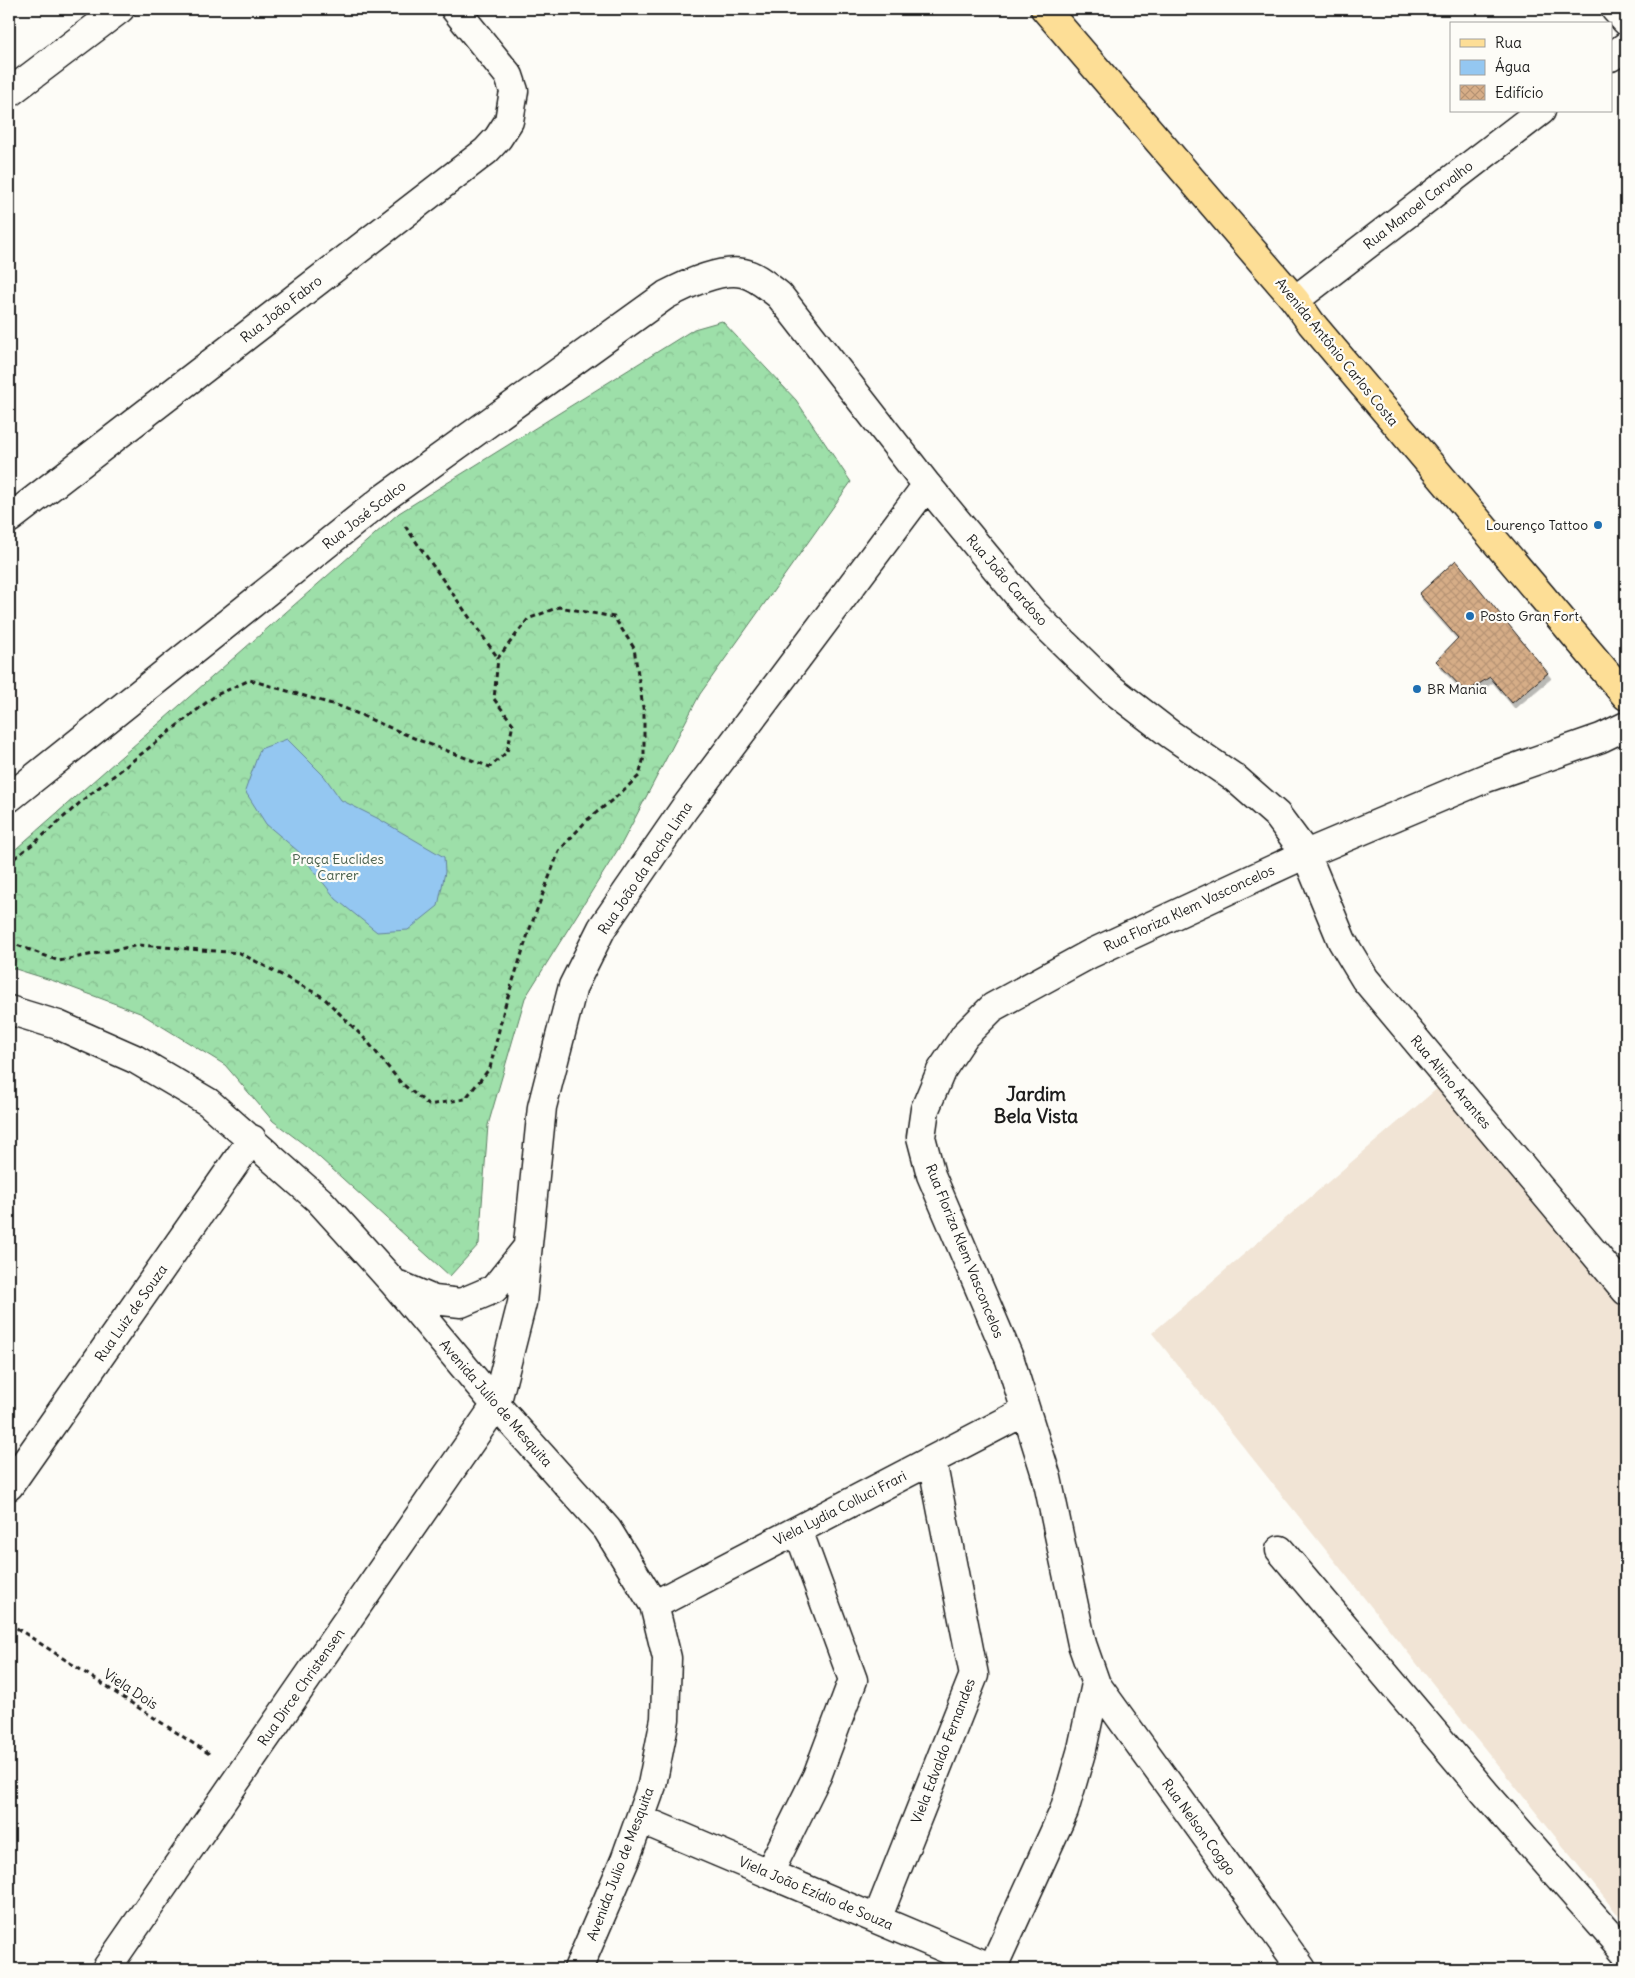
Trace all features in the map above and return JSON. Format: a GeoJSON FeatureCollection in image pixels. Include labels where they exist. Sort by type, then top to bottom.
{"type":"FeatureCollection","features":[{"type":"Feature","properties":{"kind":"main road","name":"Avenida Antônio Carlos Costa"},"geometry":{"type":"LineString","coordinates":[[1045,9],[1295,300],[1311,323],[1626,696]]}},
{"type":"Feature","properties":{"kind":"street"},"geometry":{"type":"LineString","coordinates":[[9,93],[120,9]]}},
{"type":"Feature","properties":{"kind":"street","name":"Rua João Fabro"},"geometry":{"type":"LineString","coordinates":[[9,519],[486,151],[498,138],[509,121],[514,92],[509,76],[455,9]]}},
{"type":"Feature","properties":{"kind":"street"},"geometry":{"type":"LineString","coordinates":[[1615,9],[1626,21]]}},
{"type":"Feature","properties":{"kind":"street"},"geometry":{"type":"LineString","coordinates":[[1612,56],[1626,46]]}},
{"type":"Feature","properties":{"kind":"street","name":"Rua Manoel Carvalho"},"geometry":{"type":"LineString","coordinates":[[1295,300],[1540,112]]}},
{"type":"Feature","properties":{"kind":"street","name":"Rua João Cardoso"},"geometry":{"type":"LineString","coordinates":[[742,273],[762,282],[779,295],[926,485],[1033,613],[1109,687],[1170,734],[1236,779],[1277,815],[1306,854]]}},
{"type":"Feature","properties":{"kind":"street","name":"Rua José Scalco"},"geometry":{"type":"LineString","coordinates":[[9,798],[384,498],[666,295],[692,282],[718,274],[742,273]]}},
{"type":"Feature","properties":{"kind":"street","name":"Rua João da Rocha Lima"},"geometry":{"type":"LineString","coordinates":[[496,1405],[522,1303],[526,1248],[542,1107],[573,986],[602,928],[684,809],[926,485]]}},
{"type":"Feature","properties":{"kind":"street","name":"Rua Floriza Klem Vasconcelos"},"geometry":{"type":"LineString","coordinates":[[1096,1684],[1082,1644],[1047,1478],[1010,1360],[931,1175],[921,1137],[925,1109],[941,1071],[966,1035],[993,1006],[1090,954],[1306,854],[1486,778],[1601,738],[1626,726]]}},
{"type":"Feature","properties":{"kind":"street","name":"Rua Altino Arantes"},"geometry":{"type":"LineString","coordinates":[[1306,854],[1342,941],[1366,979],[1626,1291]]}},
{"type":"Feature","properties":{"kind":"street","name":"Avenida Julio de Mesquita"},"geometry":{"type":"LineString","coordinates":[[9,1010],[58,1025],[135,1059],[208,1102],[319,1200],[393,1282],[496,1405],[607,1529],[654,1605],[668,1658],[665,1719],[652,1785],[625,1860],[578,1969]]}},
{"type":"Feature","properties":{"kind":"street","name":"Rua Luiz de Souza"},"geometry":{"type":"LineString","coordinates":[[9,1486],[252,1139]]}},
{"type":"Feature","properties":{"kind":"street"},"geometry":{"type":"LineString","coordinates":[[393,1282],[434,1300],[461,1303],[494,1289],[526,1248]]}},
{"type":"Feature","properties":{"kind":"street","name":"Rua Dirce Christensen"},"geometry":{"type":"LineString","coordinates":[[106,1969],[496,1405]]}},
{"type":"Feature","properties":{"kind":"street","name":"Viela Lydia Colluci Frari"},"geometry":{"type":"LineString","coordinates":[[654,1605],[1026,1412]]}},
{"type":"Feature","properties":{"kind":"street","name":"Viela Edvaldo Fernandes"},"geometry":{"type":"LineString","coordinates":[[877,1919],[974,1676],[932,1461]]}},
{"type":"Feature","properties":{"kind":"street"},"geometry":{"type":"LineString","coordinates":[[769,1873],[817,1776],[853,1680],[798,1530]]}},
{"type":"Feature","properties":{"kind":"street"},"geometry":{"type":"LineString","coordinates":[[1280,1550],[1486,1794],[1626,1954]]}},
{"type":"Feature","properties":{"kind":"street"},"geometry":{"type":"LineString","coordinates":[[992,1968],[1064,1811],[1082,1749],[1096,1684]]}},
{"type":"Feature","properties":{"kind":"street","name":"Rua Nelson Coggo"},"geometry":{"type":"LineString","coordinates":[[1096,1684],[1302,1969]]}},
{"type":"Feature","properties":{"kind":"street","name":"Viela João Ezídio de Souza"},"geometry":{"type":"LineString","coordinates":[[640,1819],[992,1968]]}},
{"type":"Feature","properties":{"kind":"path"},"geometry":{"type":"LineString","coordinates":[[384,498],[498,658]]}},
{"type":"Feature","properties":{"kind":"path"},"geometry":{"type":"LineString","coordinates":[[9,929],[12,860],[38,840],[83,800],[216,695],[250,680],[342,707],[421,741],[490,767],[507,752],[513,724],[494,699],[498,658],[528,619],[560,607],[614,617],[634,648],[644,714],[644,757],[639,776],[587,820],[559,851],[528,931],[504,1010],[490,1068],[465,1100],[429,1105],[401,1083],[367,1041],[323,997],[240,953],[139,945],[58,961],[9,942]]}},
{"type":"Feature","properties":{"kind":"path","name":"Viela Dois"},"geometry":{"type":"LineString","coordinates":[[9,1623],[241,1774]]}},
{"type":"Feature","properties":{"kind":"shaded area"},"geometry":{"type":"Polygon","coordinates":[[[1439,1087],[1626,1313],[1626,1925],[1152,1333],[1439,1087]]]}},
{"type":"Feature","properties":{"kind":"green space","name":"Praça Euclides Carrer"},"geometry":{"type":"Polygon","coordinates":[[[722,321],[796,400],[851,482],[700,694],[622,843],[525,998],[488,1125],[479,1244],[450,1276],[310,1149],[273,1121],[225,1065],[140,1013],[54,981],[9,967],[9,855],[399,513],[694,329],[722,321]]]}},
{"type":"Feature","properties":{"kind":"water"},"geometry":{"type":"Polygon","coordinates":[[[287,739],[324,776],[341,800],[377,818],[444,857],[445,872],[438,906],[408,930],[377,932],[336,899],[299,852],[266,824],[245,791],[260,749],[287,739]]]}},
{"type":"Feature","properties":{"kind":"building","name":"Posto Gran Fort"},"geometry":{"type":"Polygon","coordinates":[[[1456,560],[1548,673],[1512,703],[1490,677],[1466,692],[1436,661],[1458,638],[1419,594],[1456,560]]]}},
{"type":"Feature","properties":{"kind":"place","name":"Lourenço Tattoo"},"geometry":{"type":"Point","coordinates":[1598,525]}},
{"type":"Feature","properties":{"kind":"place","name":"Posto Gran Fort"},"geometry":{"type":"Point","coordinates":[1470,616]}},
{"type":"Feature","properties":{"kind":"place","name":"BR Mania"},"geometry":{"type":"Point","coordinates":[1417,689]}},
{"type":"Feature","properties":{"kind":"district","name":"Jardim Bela Vista"},"geometry":{"type":"Point","coordinates":[1036,1105]}}]}
